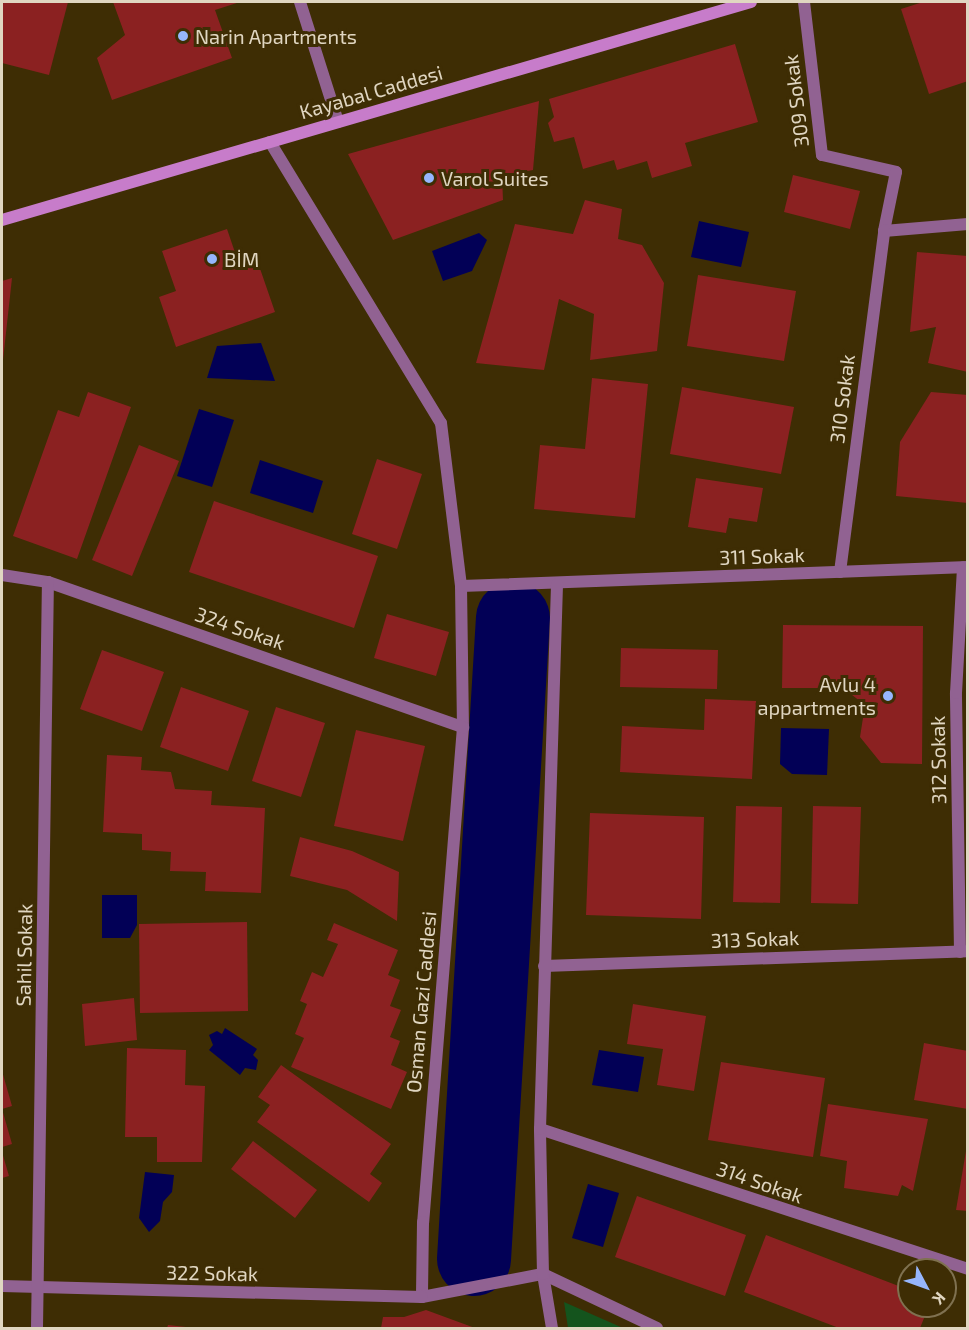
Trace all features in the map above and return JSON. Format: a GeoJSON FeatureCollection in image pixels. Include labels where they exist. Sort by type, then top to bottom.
{"type":"FeatureCollection","features":[{"type":"Feature","properties":{"kind":"street"},"geometry":{"type":"LineString","coordinates":[[300,2],[338,122]]}},
{"type":"Feature","properties":{"kind":"street","name":"Kayabal Caddesi"},"geometry":{"type":"LineString","coordinates":[[2,220],[751,2]]}},
{"type":"Feature","properties":{"kind":"street","name":"309 Sokak"},"geometry":{"type":"LineString","coordinates":[[804,2],[822,155],[896,172],[884,231]]}},
{"type":"Feature","properties":{"kind":"street","name":"Osman Gazi Caddesi"},"geometry":{"type":"LineString","coordinates":[[270,142],[441,423],[460,586],[463,727],[423,1222],[422,1297]]}},
{"type":"Feature","properties":{"kind":"street"},"geometry":{"type":"LineString","coordinates":[[884,231],[968,224]]}},
{"type":"Feature","properties":{"kind":"street","name":"310 Sokak"},"geometry":{"type":"LineString","coordinates":[[840,572],[884,231]]}},
{"type":"Feature","properties":{"kind":"street","name":"311 Sokak"},"geometry":{"type":"LineString","coordinates":[[460,586],[965,567]]}},
{"type":"Feature","properties":{"kind":"street","name":"312 Sokak"},"geometry":{"type":"LineString","coordinates":[[964,951],[957,693],[965,567]]}},
{"type":"Feature","properties":{"kind":"street","name":"324 Sokak"},"geometry":{"type":"LineString","coordinates":[[2,575],[48,582],[463,727]]}},
{"type":"Feature","properties":{"kind":"street","name":"Sahil Sokak"},"geometry":{"type":"LineString","coordinates":[[37,1329],[48,582]]}},
{"type":"Feature","properties":{"kind":"street"},"geometry":{"type":"LineString","coordinates":[[552,1329],[543,1274],[540,1129],[557,584]]}},
{"type":"Feature","properties":{"kind":"street","name":"313 Sokak"},"geometry":{"type":"LineString","coordinates":[[544,966],[964,951]]}},
{"type":"Feature","properties":{"kind":"street","name":"314 Sokak"},"geometry":{"type":"LineString","coordinates":[[540,1129],[968,1269]]}},
{"type":"Feature","properties":{"kind":"street"},"geometry":{"type":"LineString","coordinates":[[422,1297],[543,1274],[657,1329]]}},
{"type":"Feature","properties":{"kind":"street","name":"322 Sokak"},"geometry":{"type":"LineString","coordinates":[[2,1286],[422,1297]]}},
{"type":"Feature","properties":{"kind":"green space"},"geometry":{"type":"Polygon","coordinates":[[[564,1302],[623,1328],[568,1328],[564,1302]]]}},
{"type":"Feature","properties":{"kind":"shaded area"},"geometry":{"type":"Polygon","coordinates":[[[699,221],[749,232],[741,267],[691,257],[699,221]]]}},
{"type":"Feature","properties":{"kind":"shaded area"},"geometry":{"type":"Polygon","coordinates":[[[479,233],[487,240],[472,271],[443,281],[432,251],[479,233]]]}},
{"type":"Feature","properties":{"kind":"shaded area"},"geometry":{"type":"Polygon","coordinates":[[[261,343],[275,381],[207,378],[217,346],[261,343]]]}},
{"type":"Feature","properties":{"kind":"shaded area"},"geometry":{"type":"Polygon","coordinates":[[[199,409],[234,420],[212,487],[177,476],[199,409]]]}},
{"type":"Feature","properties":{"kind":"shaded area"},"geometry":{"type":"Polygon","coordinates":[[[260,460],[323,481],[313,513],[250,493],[260,460]]]}},
{"type":"Feature","properties":{"kind":"shaded area"},"geometry":{"type":"Polygon","coordinates":[[[781,728],[829,729],[827,775],[792,774],[780,764],[781,728]]]}},
{"type":"Feature","properties":{"kind":"shaded area"},"geometry":{"type":"Polygon","coordinates":[[[102,895],[137,895],[137,925],[130,938],[102,938],[102,895]]]}},
{"type":"Feature","properties":{"kind":"shaded area"},"geometry":{"type":"Polygon","coordinates":[[[225,1028],[257,1049],[253,1055],[258,1060],[256,1070],[245,1068],[240,1075],[209,1050],[213,1045],[209,1035],[217,1031],[222,1034],[225,1028]]]}},
{"type":"Feature","properties":{"kind":"shaded area"},"geometry":{"type":"Polygon","coordinates":[[[599,1050],[644,1057],[638,1092],[592,1085],[599,1050]]]}},
{"type":"Feature","properties":{"kind":"shaded area"},"geometry":{"type":"Polygon","coordinates":[[[145,1172],[174,1175],[172,1192],[163,1202],[160,1221],[149,1232],[139,1218],[145,1172]]]}},
{"type":"Feature","properties":{"kind":"shaded area"},"geometry":{"type":"Polygon","coordinates":[[[588,1184],[619,1193],[603,1247],[572,1238],[588,1184]]]}},
{"type":"Feature","properties":{"kind":"building"},"geometry":{"type":"Polygon","coordinates":[[[2,2],[68,2],[49,75],[2,63],[2,2]]]}},
{"type":"Feature","properties":{"kind":"building"},"geometry":{"type":"Polygon","coordinates":[[[113,2],[240,2],[215,10],[232,58],[112,100],[97,58],[125,35],[113,2]]]}},
{"type":"Feature","properties":{"kind":"building"},"geometry":{"type":"Polygon","coordinates":[[[923,2],[968,2],[968,81],[929,94],[901,9],[923,2]]]}},
{"type":"Feature","properties":{"kind":"building"},"geometry":{"type":"Polygon","coordinates":[[[735,44],[758,122],[685,143],[692,166],[652,178],[647,161],[617,170],[614,160],[583,169],[574,137],[554,142],[548,123],[554,117],[549,99],[735,44]]]}},
{"type":"Feature","properties":{"kind":"building"},"geometry":{"type":"Polygon","coordinates":[[[539,101],[533,170],[502,176],[503,200],[393,240],[348,154],[539,101]]]}},
{"type":"Feature","properties":{"kind":"building"},"geometry":{"type":"Polygon","coordinates":[[[793,175],[860,191],[850,229],[784,212],[793,175]]]}},
{"type":"Feature","properties":{"kind":"building"},"geometry":{"type":"Polygon","coordinates":[[[585,200],[622,209],[618,239],[642,245],[664,283],[657,351],[590,360],[594,314],[559,299],[544,370],[476,363],[515,224],[573,234],[585,200]]]}},
{"type":"Feature","properties":{"kind":"building"},"geometry":{"type":"Polygon","coordinates":[[[227,229],[241,270],[256,257],[275,312],[176,347],[159,297],[176,291],[162,251],[227,229]]]}},
{"type":"Feature","properties":{"kind":"building"},"geometry":{"type":"Polygon","coordinates":[[[917,252],[968,256],[968,372],[928,363],[936,327],[910,332],[917,252]]]}},
{"type":"Feature","properties":{"kind":"building"},"geometry":{"type":"Polygon","coordinates":[[[698,275],[796,291],[784,361],[687,346],[698,275]]]}},
{"type":"Feature","properties":{"kind":"building"},"geometry":{"type":"Polygon","coordinates":[[[12,278],[3,360],[2,360],[2,281],[12,278]]]}},
{"type":"Feature","properties":{"kind":"building"},"geometry":{"type":"Polygon","coordinates":[[[592,378],[648,384],[635,518],[534,509],[540,445],[585,449],[592,378]]]}},
{"type":"Feature","properties":{"kind":"building"},"geometry":{"type":"Polygon","coordinates":[[[682,387],[794,407],[781,474],[670,454],[682,387]]]}},
{"type":"Feature","properties":{"kind":"building"},"geometry":{"type":"Polygon","coordinates":[[[88,392],[131,407],[77,559],[13,536],[58,410],[79,417],[88,392]]]}},
{"type":"Feature","properties":{"kind":"building"},"geometry":{"type":"Polygon","coordinates":[[[931,392],[968,395],[968,503],[896,496],[900,442],[931,392]]]}},
{"type":"Feature","properties":{"kind":"building"},"geometry":{"type":"Polygon","coordinates":[[[139,445],[179,461],[132,576],[92,560],[139,445]]]}},
{"type":"Feature","properties":{"kind":"building"},"geometry":{"type":"Polygon","coordinates":[[[377,459],[422,474],[397,549],[352,534],[377,459]]]}},
{"type":"Feature","properties":{"kind":"building"},"geometry":{"type":"Polygon","coordinates":[[[696,478],[763,488],[757,522],[729,518],[726,533],[688,527],[696,478]]]}},
{"type":"Feature","properties":{"kind":"building"},"geometry":{"type":"Polygon","coordinates":[[[214,501],[378,556],[354,628],[189,572],[214,501]]]}},
{"type":"Feature","properties":{"kind":"building"},"geometry":{"type":"Polygon","coordinates":[[[387,614],[449,632],[436,676],[374,658],[387,614]]]}},
{"type":"Feature","properties":{"kind":"building","name":"Avlu 4 appartments"},"geometry":{"type":"Polygon","coordinates":[[[783,625],[923,626],[922,764],[881,763],[860,737],[865,705],[843,688],[782,688],[783,625]]]}},
{"type":"Feature","properties":{"kind":"building"},"geometry":{"type":"Polygon","coordinates":[[[621,648],[718,650],[717,689],[620,687],[621,648]]]}},
{"type":"Feature","properties":{"kind":"building"},"geometry":{"type":"Polygon","coordinates":[[[102,650],[164,672],[142,731],[80,709],[102,650]]]}},
{"type":"Feature","properties":{"kind":"building"},"geometry":{"type":"Polygon","coordinates":[[[181,687],[249,711],[228,771],[160,747],[181,687]]]}},
{"type":"Feature","properties":{"kind":"building"},"geometry":{"type":"Polygon","coordinates":[[[705,699],[756,701],[752,779],[620,772],[622,726],[704,730],[705,699]]]}},
{"type":"Feature","properties":{"kind":"building"},"geometry":{"type":"Polygon","coordinates":[[[276,707],[325,723],[301,797],[252,781],[276,707]]]}},
{"type":"Feature","properties":{"kind":"building"},"geometry":{"type":"Polygon","coordinates":[[[356,730],[425,746],[403,841],[334,826],[356,730]]]}},
{"type":"Feature","properties":{"kind":"building"},"geometry":{"type":"Polygon","coordinates":[[[107,755],[142,757],[141,770],[171,772],[175,789],[212,791],[211,805],[265,808],[261,893],[205,891],[206,872],[170,871],[171,852],[142,850],[142,834],[103,832],[107,755]]]}},
{"type":"Feature","properties":{"kind":"building"},"geometry":{"type":"Polygon","coordinates":[[[736,806],[782,807],[780,903],[733,902],[736,806]]]}},
{"type":"Feature","properties":{"kind":"building"},"geometry":{"type":"Polygon","coordinates":[[[813,806],[861,807],[858,904],[811,903],[813,806]]]}},
{"type":"Feature","properties":{"kind":"building"},"geometry":{"type":"Polygon","coordinates":[[[590,813],[704,817],[701,919],[586,915],[590,813]]]}},
{"type":"Feature","properties":{"kind":"building"},"geometry":{"type":"Polygon","coordinates":[[[300,837],[352,851],[399,872],[397,921],[347,890],[290,876],[300,837]]]}},
{"type":"Feature","properties":{"kind":"building"},"geometry":{"type":"Polygon","coordinates":[[[247,922],[248,1011],[140,1013],[139,924],[247,922]]]}},
{"type":"Feature","properties":{"kind":"building"},"geometry":{"type":"Polygon","coordinates":[[[334,923],[398,950],[388,975],[400,980],[390,1006],[401,1010],[390,1037],[400,1041],[391,1065],[407,1072],[391,1109],[291,1067],[304,1038],[295,1034],[307,1004],[300,1001],[312,972],[323,977],[338,944],[327,940],[334,923]]]}},
{"type":"Feature","properties":{"kind":"building"},"geometry":{"type":"Polygon","coordinates":[[[134,998],[137,1040],[85,1046],[82,1004],[134,998]]]}},
{"type":"Feature","properties":{"kind":"building"},"geometry":{"type":"Polygon","coordinates":[[[633,1004],[706,1016],[694,1091],[657,1085],[663,1049],[627,1044],[633,1004]]]}},
{"type":"Feature","properties":{"kind":"building"},"geometry":{"type":"Polygon","coordinates":[[[924,1043],[968,1051],[968,1109],[914,1100],[924,1043]]]}},
{"type":"Feature","properties":{"kind":"building"},"geometry":{"type":"Polygon","coordinates":[[[127,1048],[186,1050],[185,1085],[205,1086],[202,1162],[157,1162],[157,1137],[125,1137],[127,1048]]]}},
{"type":"Feature","properties":{"kind":"building"},"geometry":{"type":"Polygon","coordinates":[[[721,1062],[825,1078],[813,1157],[708,1140],[721,1062]]]}},
{"type":"Feature","properties":{"kind":"building"},"geometry":{"type":"Polygon","coordinates":[[[281,1065],[391,1144],[370,1174],[382,1183],[369,1202],[257,1122],[270,1105],[258,1097],[281,1065]]]}},
{"type":"Feature","properties":{"kind":"building"},"geometry":{"type":"Polygon","coordinates":[[[2,1071],[12,1106],[2,1109],[2,1071]]]}},
{"type":"Feature","properties":{"kind":"building"},"geometry":{"type":"Polygon","coordinates":[[[828,1104],[928,1119],[913,1191],[902,1185],[898,1196],[844,1188],[847,1161],[820,1156],[828,1104]]]}},
{"type":"Feature","properties":{"kind":"building"},"geometry":{"type":"Polygon","coordinates":[[[2,1109],[12,1144],[2,1147],[2,1109]]]}},
{"type":"Feature","properties":{"kind":"building"},"geometry":{"type":"Polygon","coordinates":[[[253,1141],[317,1190],[295,1218],[231,1169],[253,1141]]]}},
{"type":"Feature","properties":{"kind":"building"},"geometry":{"type":"Polygon","coordinates":[[[966,1151],[968,1151],[968,1211],[956,1210],[966,1151]]]}},
{"type":"Feature","properties":{"kind":"building"},"geometry":{"type":"Polygon","coordinates":[[[2,1152],[9,1176],[2,1178],[2,1152]]]}},
{"type":"Feature","properties":{"kind":"building"},"geometry":{"type":"Polygon","coordinates":[[[637,1196],[746,1235],[725,1296],[615,1257],[637,1196]]]}},
{"type":"Feature","properties":{"kind":"building"},"geometry":{"type":"Polygon","coordinates":[[[766,1235],[897,1285],[897,1318],[924,1318],[920,1328],[839,1328],[744,1292],[766,1235]]]}},
{"type":"Feature","properties":{"kind":"building"},"geometry":{"type":"Polygon","coordinates":[[[426,1310],[475,1328],[381,1328],[383,1317],[404,1317],[426,1310]]]}},
{"type":"Feature","properties":{"kind":"building"},"geometry":{"type":"Polygon","coordinates":[[[168,1325],[186,1327],[186,1328],[167,1328],[168,1325]]]}},
{"type":"Feature","properties":{"kind":"waterway"},"geometry":{"type":"LineString","coordinates":[[474,1259],[513,618]]}},
{"type":"Feature","properties":{"kind":"place","name":"Narin Apartments"},"geometry":{"type":"Point","coordinates":[183,36]}},
{"type":"Feature","properties":{"kind":"place","name":"Varol Suites"},"geometry":{"type":"Point","coordinates":[429,178]}},
{"type":"Feature","properties":{"kind":"place","name":"BİM"},"geometry":{"type":"Point","coordinates":[212,259]}},
{"type":"Feature","properties":{"kind":"place","name":"Avlu 4 appartments"},"geometry":{"type":"Point","coordinates":[888,696]}}]}
